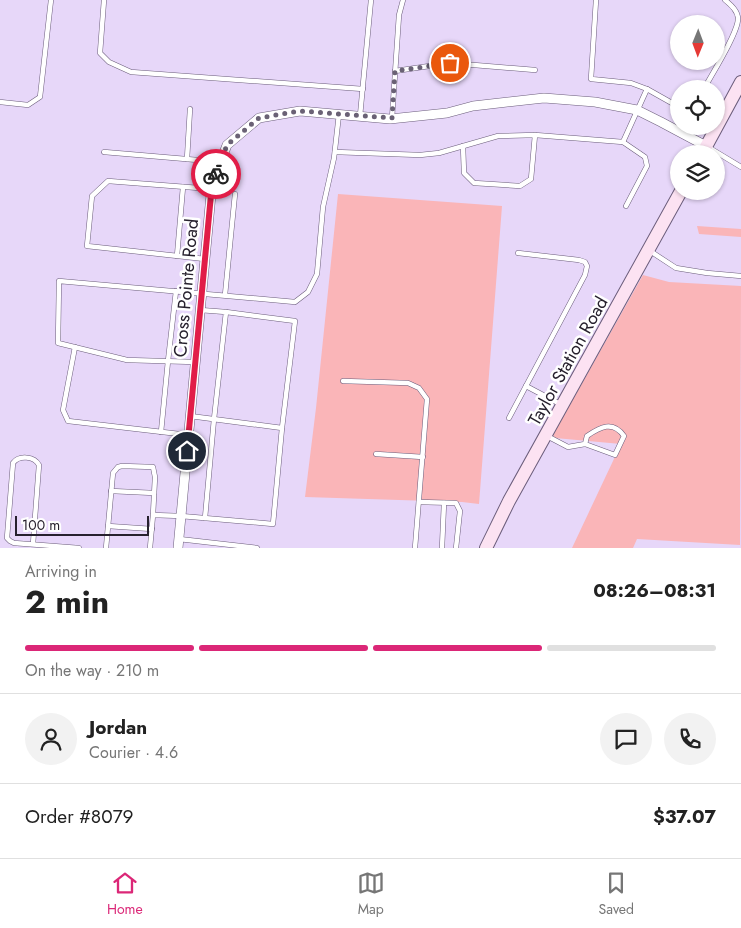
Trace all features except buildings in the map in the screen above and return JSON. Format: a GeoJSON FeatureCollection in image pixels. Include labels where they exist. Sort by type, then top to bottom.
{"type":"FeatureCollection","features":[{"type":"Feature","properties":{"kind":"main road"},"geometry":{"type":"LineString","coordinates":[[707,145],[741,82]]}},
{"type":"Feature","properties":{"kind":"main road","name":"Taylor Station Road"},"geometry":{"type":"LineString","coordinates":[[486,548],[509,501],[676,200]]}},
{"type":"Feature","properties":{"kind":"street","name":"Cross Pointe Road"},"geometry":{"type":"LineString","coordinates":[[178,544],[212,184],[227,145],[259,118],[300,111],[392,118],[447,113],[473,106],[544,98],[595,102],[637,110],[661,122],[696,145]]}},
{"type":"Feature","properties":{"kind":"lane"},"geometry":{"type":"LineString","coordinates":[[0,102],[28,105],[40,97],[51,0]]}},
{"type":"Feature","properties":{"kind":"lane"},"geometry":{"type":"LineString","coordinates":[[104,0],[100,53],[109,62],[131,72],[363,89]]}},
{"type":"Feature","properties":{"kind":"lane"},"geometry":{"type":"LineString","coordinates":[[360,116],[371,0]]}},
{"type":"Feature","properties":{"kind":"lane"},"geometry":{"type":"LineString","coordinates":[[392,118],[399,15],[403,0]]}},
{"type":"Feature","properties":{"kind":"lane"},"geometry":{"type":"LineString","coordinates":[[596,0],[591,79],[631,83],[647,89],[670,102]]}},
{"type":"Feature","properties":{"kind":"lane"},"geometry":{"type":"LineString","coordinates":[[709,80],[737,29],[738,17],[733,6],[725,0]]}},
{"type":"Feature","properties":{"kind":"lane"},"geometry":{"type":"LineString","coordinates":[[395,71],[450,63],[535,70]]}},
{"type":"Feature","properties":{"kind":"lane"},"geometry":{"type":"LineString","coordinates":[[623,142],[647,89]]}},
{"type":"Feature","properties":{"kind":"lane"},"geometry":{"type":"LineString","coordinates":[[187,159],[190,109]]}},
{"type":"Feature","properties":{"kind":"lane"},"geometry":{"type":"LineString","coordinates":[[195,362],[127,360],[58,343],[59,281],[295,302],[308,292],[317,274],[323,207],[335,152],[339,114]]}},
{"type":"Feature","properties":{"kind":"lane"},"geometry":{"type":"LineString","coordinates":[[463,146],[464,173],[474,183],[520,186],[531,179],[535,135]]}},
{"type":"Feature","properties":{"kind":"lane"},"geometry":{"type":"LineString","coordinates":[[335,152],[420,155],[439,153],[498,136],[535,135],[623,142],[644,157],[647,166],[626,206]]}},
{"type":"Feature","properties":{"kind":"lane"},"geometry":{"type":"LineString","coordinates":[[104,152],[220,162]]}},
{"type":"Feature","properties":{"kind":"lane"},"geometry":{"type":"LineString","coordinates":[[725,159],[741,166]]}},
{"type":"Feature","properties":{"kind":"lane"},"geometry":{"type":"LineString","coordinates":[[205,259],[86,246],[92,196],[108,181],[212,189]]}},
{"type":"Feature","properties":{"kind":"lane"},"geometry":{"type":"LineString","coordinates":[[177,256],[183,187]]}},
{"type":"Feature","properties":{"kind":"lane"},"geometry":{"type":"LineString","coordinates":[[225,295],[235,194]]}},
{"type":"Feature","properties":{"kind":"lane"},"geometry":{"type":"LineString","coordinates":[[649,250],[676,268],[741,276]]}},
{"type":"Feature","properties":{"kind":"lane"},"geometry":{"type":"LineString","coordinates":[[509,418],[585,275],[587,266],[579,260],[518,252]]}},
{"type":"Feature","properties":{"kind":"lane"},"geometry":{"type":"LineString","coordinates":[[161,432],[176,291]]}},
{"type":"Feature","properties":{"kind":"lane"},"geometry":{"type":"LineString","coordinates":[[153,514],[273,524],[295,321],[200,310]]}},
{"type":"Feature","properties":{"kind":"lane"},"geometry":{"type":"LineString","coordinates":[[205,518],[226,312]]}},
{"type":"Feature","properties":{"kind":"lane"},"geometry":{"type":"LineString","coordinates":[[75,347],[63,410],[68,421],[188,435]]}},
{"type":"Feature","properties":{"kind":"lane"},"geometry":{"type":"LineString","coordinates":[[343,381],[408,383],[419,388],[427,399],[416,548]]}},
{"type":"Feature","properties":{"kind":"lane"},"geometry":{"type":"LineString","coordinates":[[526,386],[563,405]]}},
{"type":"Feature","properties":{"kind":"lane"},"geometry":{"type":"LineString","coordinates":[[190,416],[282,428]]}},
{"type":"Feature","properties":{"kind":"lane"},"geometry":{"type":"LineString","coordinates":[[546,436],[568,447],[586,444],[615,455],[624,436],[620,430],[613,427],[600,428],[587,436],[586,444]]}},
{"type":"Feature","properties":{"kind":"lane"},"geometry":{"type":"LineString","coordinates":[[376,454],[423,458]]}},
{"type":"Feature","properties":{"kind":"lane"},"geometry":{"type":"LineString","coordinates":[[33,544],[39,465],[32,458],[19,458],[13,463],[7,538],[14,543],[79,548]]}},
{"type":"Feature","properties":{"kind":"lane"},"geometry":{"type":"LineString","coordinates":[[106,548],[112,473],[118,466],[153,467],[155,473],[150,548]]}},
{"type":"Feature","properties":{"kind":"lane"},"geometry":{"type":"LineString","coordinates":[[111,491],[154,493]]}},
{"type":"Feature","properties":{"kind":"lane"},"geometry":{"type":"LineString","coordinates":[[419,502],[456,503],[460,511],[456,548]]}},
{"type":"Feature","properties":{"kind":"lane"},"geometry":{"type":"LineString","coordinates":[[442,548],[444,503]]}},
{"type":"Feature","properties":{"kind":"lane"},"geometry":{"type":"LineString","coordinates":[[108,526],[152,528]]}},
{"type":"Feature","properties":{"kind":"lane"},"geometry":{"type":"LineString","coordinates":[[178,544],[257,548]]}},
{"type":"Feature","properties":{"kind":"shaded area"},"geometry":{"type":"Polygon","coordinates":[[[338,194],[502,206],[479,504],[305,497],[338,194]]]}},
{"type":"Feature","properties":{"kind":"shaded area"},"geometry":{"type":"Polygon","coordinates":[[[697,226],[741,229],[741,237],[699,234],[697,226]]]}},
{"type":"Feature","properties":{"kind":"shaded area"},"geometry":{"type":"Polygon","coordinates":[[[643,275],[669,282],[741,286],[740,545],[637,539],[633,548],[572,548],[621,444],[555,438],[553,435],[643,275]]]}},
{"type":"Feature","properties":{"kind":"way so far"},"geometry":{"type":"LineString","coordinates":[[216,174],[227,145],[259,118],[300,111],[392,118],[395,71],[450,63]]}},
{"type":"Feature","properties":{"kind":"route"},"geometry":{"type":"LineString","coordinates":[[187,451],[212,184],[216,174]]}}]}
